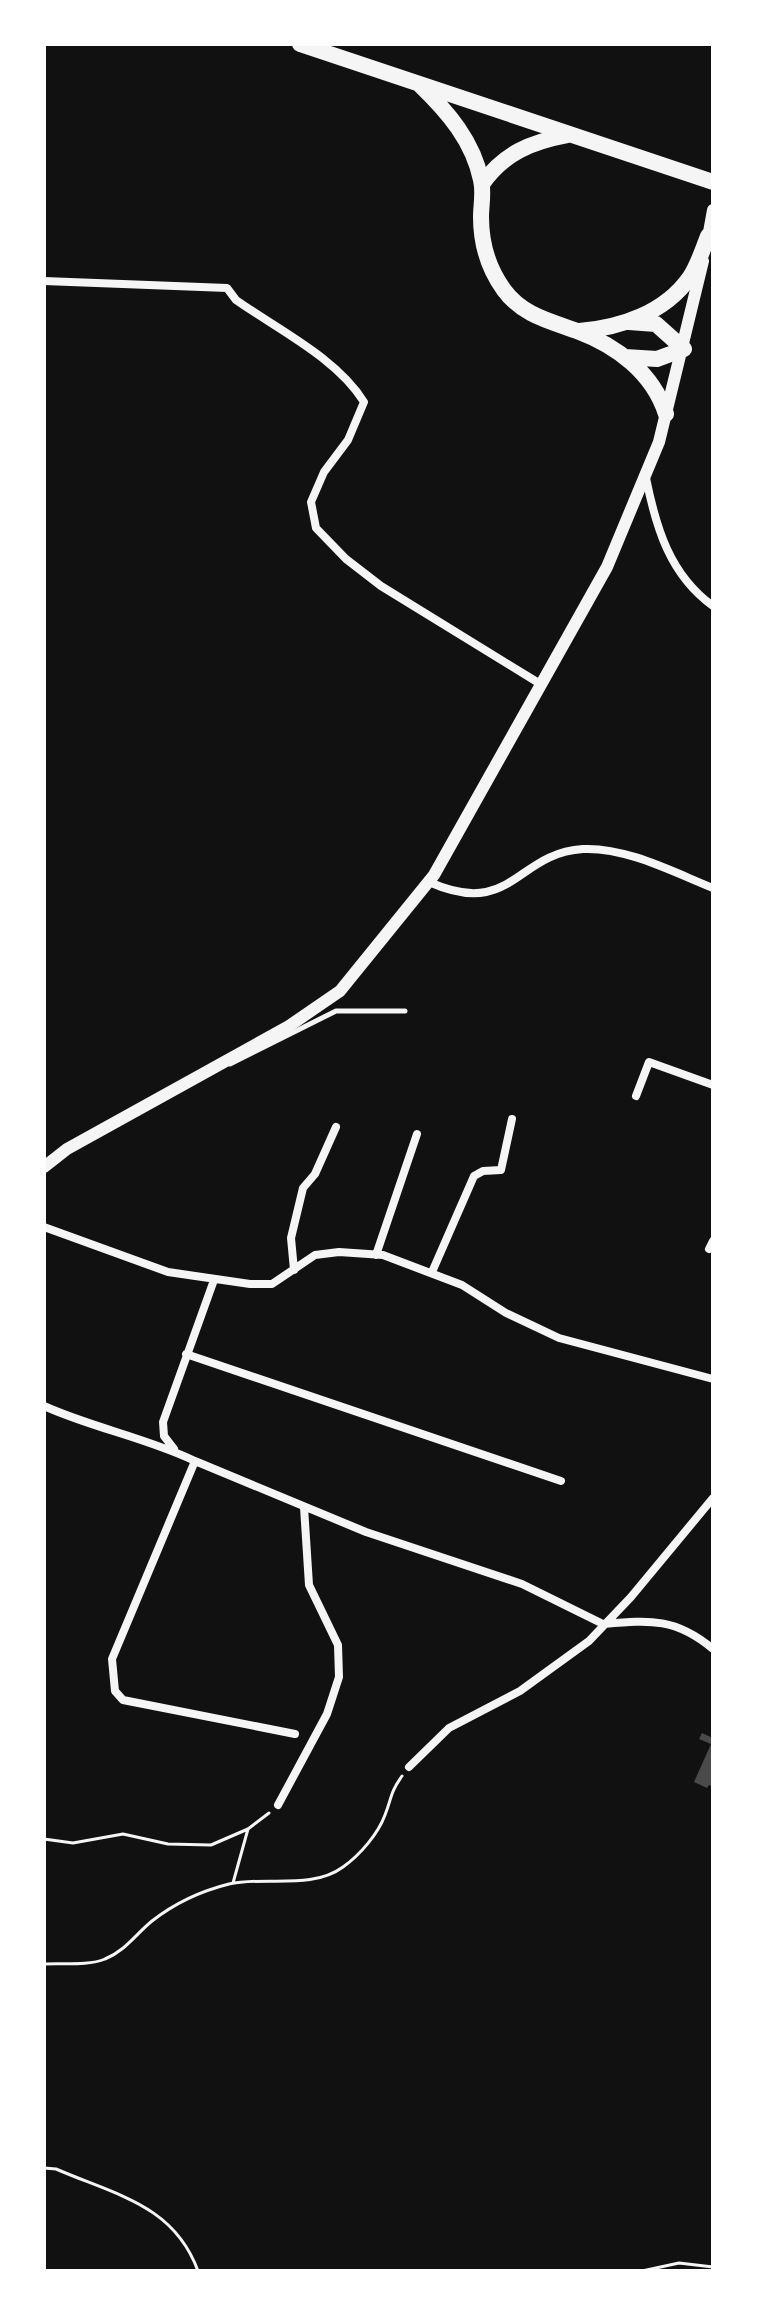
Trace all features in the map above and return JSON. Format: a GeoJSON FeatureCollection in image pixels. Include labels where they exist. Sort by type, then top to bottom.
{"type":"FeatureCollection","features":[{"type":"Feature","properties":{"kind":"highway"},"geometry":{"type":"LineString","coordinates":[[300,44],[713,182]]}},
{"type":"Feature","properties":{"kind":"highway"},"geometry":{"type":"LineString","coordinates":[[420,85],[451,116],[476,161],[482,184],[481,220],[487,264],[499,283],[523,309],[552,324],[579,331],[647,374],[659,391],[666,414]]}},
{"type":"Feature","properties":{"kind":"highway"},"geometry":{"type":"LineString","coordinates":[[482,184],[495,166],[509,155],[544,139],[568,135]]}},
{"type":"Feature","properties":{"kind":"highway"},"geometry":{"type":"LineString","coordinates":[[579,331],[610,328],[665,303],[690,277],[708,236]]}},
{"type":"Feature","properties":{"kind":"highway"},"geometry":{"type":"LineString","coordinates":[[624,357],[657,359],[684,349],[656,324],[628,322]]}},
{"type":"Feature","properties":{"kind":"street"},"geometry":{"type":"LineString","coordinates":[[44,1167],[67,1149],[289,1026],[340,991],[429,882],[607,567],[646,477],[684,349],[713,210]]}},
{"type":"Feature","properties":{"kind":"street"},"geometry":{"type":"LineString","coordinates":[[44,281],[227,288],[236,300],[316,355],[356,389],[364,402],[348,440],[324,472],[311,502],[316,528],[346,559],[381,586],[542,685]]}},
{"type":"Feature","properties":{"kind":"street"},"geometry":{"type":"LineString","coordinates":[[646,477],[653,514],[680,576],[713,606]]}},
{"type":"Feature","properties":{"kind":"street"},"geometry":{"type":"LineString","coordinates":[[429,882],[449,891],[494,892],[514,883],[546,859],[584,849],[637,859],[713,888]]}},
{"type":"Feature","properties":{"kind":"street"},"geometry":{"type":"LineString","coordinates":[[636,1096],[649,1062],[713,1085]]}},
{"type":"Feature","properties":{"kind":"street"},"geometry":{"type":"LineString","coordinates":[[432,1272],[474,1176],[483,1171],[501,1170],[512,1119]]}},
{"type":"Feature","properties":{"kind":"street"},"geometry":{"type":"LineString","coordinates":[[294,1270],[291,1238],[303,1188],[315,1174],[336,1127]]}},
{"type":"Feature","properties":{"kind":"street"},"geometry":{"type":"LineString","coordinates":[[376,1255],[417,1134]]}},
{"type":"Feature","properties":{"kind":"street"},"geometry":{"type":"LineString","coordinates":[[44,1227],[168,1272],[214,1280],[272,1284],[315,1255],[339,1252],[376,1255],[432,1272],[559,1338],[713,1379]]}},
{"type":"Feature","properties":{"kind":"street"},"geometry":{"type":"LineString","coordinates":[[174,1449],[164,1436],[163,1422],[214,1280]]}},
{"type":"Feature","properties":{"kind":"street"},"geometry":{"type":"LineString","coordinates":[[186,1354],[561,1481]]}},
{"type":"Feature","properties":{"kind":"street"},"geometry":{"type":"LineString","coordinates":[[44,1416],[48,1408],[77,1421],[174,1449],[195,1461],[304,1507],[522,1584],[603,1624],[672,1624],[692,1631],[713,1649]]}},
{"type":"Feature","properties":{"kind":"street"},"geometry":{"type":"LineString","coordinates":[[195,1461],[112,1659],[115,1691],[123,1700],[295,1734]]}},
{"type":"Feature","properties":{"kind":"street"},"geometry":{"type":"LineString","coordinates":[[409,1767],[449,1728],[520,1691],[589,1641],[631,1597],[713,1498]]}},
{"type":"Feature","properties":{"kind":"street"},"geometry":{"type":"LineString","coordinates":[[278,1805],[327,1714],[339,1677],[338,1645],[309,1585],[304,1507]]}},
{"type":"Feature","properties":{"kind":"lane"},"geometry":{"type":"LineString","coordinates":[[203,1073],[239,1061],[336,1011],[405,1011]]}},
{"type":"Feature","properties":{"kind":"path"},"geometry":{"type":"LineString","coordinates":[[44,1964],[103,1961],[133,1942],[150,1923],[183,1900],[232,1883],[279,1883],[341,1869],[365,1847],[385,1814],[389,1795],[409,1767]]}},
{"type":"Feature","properties":{"kind":"path"},"geometry":{"type":"LineString","coordinates":[[44,1839],[73,1843],[123,1834],[168,1844],[211,1845],[248,1829],[278,1805]]}},
{"type":"Feature","properties":{"kind":"path"},"geometry":{"type":"LineString","coordinates":[[232,1883],[248,1829]]}},
{"type":"Feature","properties":{"kind":"path"},"geometry":{"type":"LineString","coordinates":[[44,2168],[56,2169],[152,2210],[188,2243],[198,2271]]}},
{"type":"Feature","properties":{"kind":"path"},"geometry":{"type":"LineString","coordinates":[[642,2271],[679,2263],[713,2267]]}},
{"type":"Feature","properties":{"kind":"building"},"geometry":{"type":"Polygon","coordinates":[[[702,1733],[713,1738],[713,1787],[709,1785],[707,1788],[694,1782],[711,1744],[699,1739],[702,1733]]]}}]}
